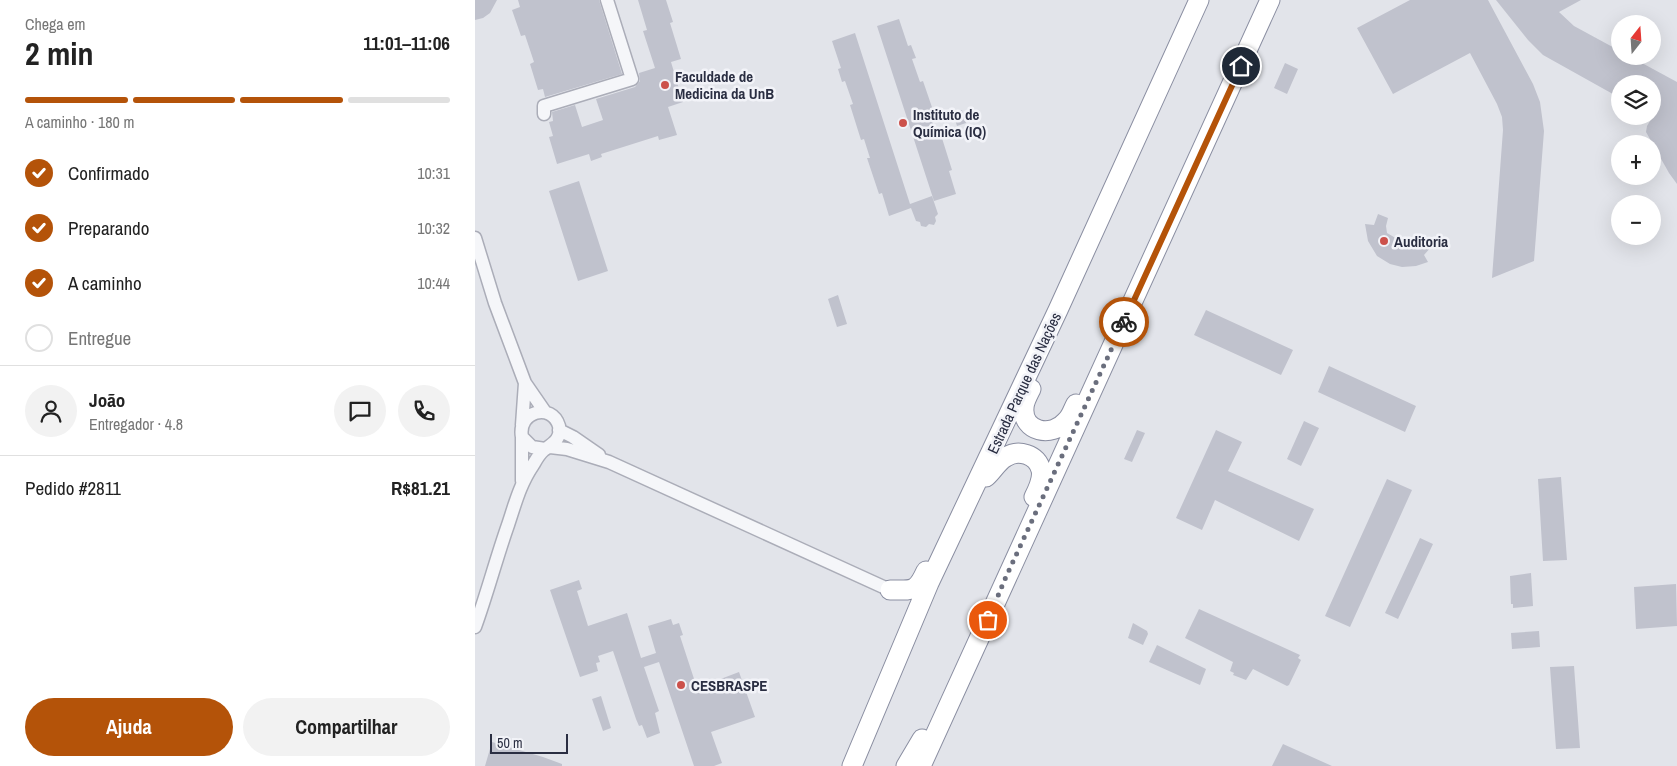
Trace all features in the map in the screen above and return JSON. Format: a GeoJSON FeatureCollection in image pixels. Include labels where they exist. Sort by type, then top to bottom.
{"type":"FeatureCollection","features":[{"type":"Feature","properties":{"kind":"highway"},"geometry":{"type":"LineString","coordinates":[[1168,70],[1172,44],[1189,0]]}},
{"type":"Feature","properties":{"kind":"highway","name":"Estrada Parque das Nações"},"geometry":{"type":"LineString","coordinates":[[852,766],[929,583],[1058,310],[1199,0]]}},
{"type":"Feature","properties":{"kind":"highway"},"geometry":{"type":"LineString","coordinates":[[921,766],[1270,0]]}},
{"type":"Feature","properties":{"kind":"highway"},"geometry":{"type":"LineString","coordinates":[[1058,310],[1048,349],[1024,408],[1025,418],[1034,428],[1046,432],[1057,429],[1067,421],[1101,353],[1122,327]]}},
{"type":"Feature","properties":{"kind":"highway"},"geometry":{"type":"LineString","coordinates":[[890,590],[911,590],[917,587],[963,493],[989,474],[1005,457],[1017,452],[1029,454],[1037,461],[1041,470],[1041,479],[1008,556],[1005,567],[1005,579]]}},
{"type":"Feature","properties":{"kind":"highway"},"geometry":{"type":"LineString","coordinates":[[869,724],[867,711],[871,694],[905,615],[905,608],[902,602],[890,590]]}},
{"type":"Feature","properties":{"kind":"highway"},"geometry":{"type":"LineString","coordinates":[[906,766],[965,669]]}},
{"type":"Feature","properties":{"kind":"street"},"geometry":{"type":"LineString","coordinates":[[544,114],[544,106],[632,79],[607,0]]}},
{"type":"Feature","properties":{"kind":"street"},"geometry":{"type":"LineString","coordinates":[[475,238],[495,302],[525,383],[545,412],[556,420],[559,430],[558,436],[539,455],[522,481],[475,628]]}},
{"type":"Feature","properties":{"kind":"street"},"geometry":{"type":"LineString","coordinates":[[522,481],[522,431],[525,383]]}},
{"type":"Feature","properties":{"kind":"street"},"geometry":{"type":"LineString","coordinates":[[545,412],[535,412],[527,417],[522,431],[531,448],[567,449],[609,462],[890,590]]}},
{"type":"Feature","properties":{"kind":"street"},"geometry":{"type":"LineString","coordinates":[[559,430],[573,437],[609,462]]}},
{"type":"Feature","properties":{"kind":"building"},"geometry":{"type":"Polygon","coordinates":[[[475,0],[497,0],[490,13],[483,18],[475,20],[475,0]]]}},
{"type":"Feature","properties":{"kind":"building"},"geometry":{"type":"Polygon","coordinates":[[[518,0],[599,0],[622,74],[545,97],[543,89],[538,90],[530,64],[534,62],[525,35],[521,36],[512,10],[520,7],[518,0]]]}},
{"type":"Feature","properties":{"kind":"building"},"geometry":{"type":"Polygon","coordinates":[[[638,0],[666,0],[673,22],[670,23],[681,59],[671,62],[683,102],[668,107],[677,135],[659,140],[658,136],[601,154],[602,157],[591,161],[589,154],[557,164],[549,137],[553,136],[549,122],[553,121],[552,112],[575,105],[582,127],[603,120],[596,99],[635,87],[640,81],[639,73],[655,68],[643,31],[647,30],[638,0]]]}},
{"type":"Feature","properties":{"kind":"building"},"geometry":{"type":"Polygon","coordinates":[[[1410,0],[1488,0],[1533,84],[1540,102],[1544,131],[1534,261],[1492,278],[1503,130],[1502,117],[1470,53],[1393,94],[1357,28],[1410,0]]]}},
{"type":"Feature","properties":{"kind":"building"},"geometry":{"type":"Polygon","coordinates":[[[1496,0],[1581,0],[1559,12],[1574,26],[1611,46],[1611,65],[1646,65],[1677,82],[1677,184],[1661,159],[1661,135],[1648,135],[1646,132],[1648,125],[1661,125],[1661,75],[1611,75],[1611,93],[1543,55],[1528,40],[1496,0]]]}},
{"type":"Feature","properties":{"kind":"building","name":"Instituto de Química (IQ)"},"geometry":{"type":"Polygon","coordinates":[[[899,19],[908,46],[911,45],[916,58],[912,59],[920,82],[923,81],[935,116],[931,118],[937,136],[941,135],[952,170],[949,171],[956,194],[934,201],[877,26],[899,19]]]}},
{"type":"Feature","properties":{"kind":"building"},"geometry":{"type":"Polygon","coordinates":[[[855,33],[910,204],[932,196],[938,214],[935,217],[934,225],[921,226],[920,222],[916,221],[911,208],[889,216],[882,193],[879,194],[867,158],[870,158],[864,139],[861,140],[850,105],[853,104],[845,81],[842,82],[838,69],[841,68],[832,41],[855,33]]]}},
{"type":"Feature","properties":{"kind":"building"},"geometry":{"type":"Polygon","coordinates":[[[1285,63],[1298,69],[1287,94],[1274,88],[1285,63]]]}},
{"type":"Feature","properties":{"kind":"building"},"geometry":{"type":"Polygon","coordinates":[[[962,110],[966,123],[957,126],[953,113],[962,110]]]}},
{"type":"Feature","properties":{"kind":"building"},"geometry":{"type":"Polygon","coordinates":[[[579,181],[608,271],[578,281],[549,191],[579,181]]]}},
{"type":"Feature","properties":{"kind":"building","name":"Auditoria"},"geometry":{"type":"Polygon","coordinates":[[[1378,214],[1388,218],[1387,233],[1411,247],[1423,239],[1432,246],[1424,255],[1428,262],[1416,266],[1402,267],[1390,264],[1377,256],[1368,241],[1365,224],[1374,225],[1378,214]]]}},
{"type":"Feature","properties":{"kind":"building"},"geometry":{"type":"Polygon","coordinates":[[[838,295],[847,324],[837,327],[828,299],[838,295]]]}},
{"type":"Feature","properties":{"kind":"building"},"geometry":{"type":"Polygon","coordinates":[[[1206,310],[1293,350],[1281,375],[1194,335],[1206,310]]]}},
{"type":"Feature","properties":{"kind":"building"},"geometry":{"type":"Polygon","coordinates":[[[1329,366],[1416,406],[1405,432],[1318,392],[1329,366]]]}},
{"type":"Feature","properties":{"kind":"building"},"geometry":{"type":"Polygon","coordinates":[[[1304,421],[1319,428],[1301,466],[1287,459],[1304,421]]]}},
{"type":"Feature","properties":{"kind":"building"},"geometry":{"type":"Polygon","coordinates":[[[1137,430],[1145,433],[1132,462],[1124,459],[1137,430]]]}},
{"type":"Feature","properties":{"kind":"building"},"geometry":{"type":"Polygon","coordinates":[[[1216,430],[1242,442],[1228,471],[1314,509],[1299,541],[1215,500],[1202,530],[1176,518],[1216,430]]]}},
{"type":"Feature","properties":{"kind":"building"},"geometry":{"type":"Polygon","coordinates":[[[1561,477],[1567,560],[1543,561],[1538,479],[1561,477]]]}},
{"type":"Feature","properties":{"kind":"building"},"geometry":{"type":"Polygon","coordinates":[[[1387,479],[1412,490],[1350,627],[1325,616],[1387,479]]]}},
{"type":"Feature","properties":{"kind":"building"},"geometry":{"type":"Polygon","coordinates":[[[1420,538],[1433,544],[1398,619],[1385,613],[1420,538]]]}},
{"type":"Feature","properties":{"kind":"building"},"geometry":{"type":"Polygon","coordinates":[[[1531,573],[1533,606],[1513,608],[1513,604],[1511,604],[1510,576],[1531,573]]]}},
{"type":"Feature","properties":{"kind":"building"},"geometry":{"type":"Polygon","coordinates":[[[579,580],[582,589],[577,591],[588,626],[627,613],[641,658],[656,653],[648,626],[671,619],[673,625],[679,623],[683,635],[680,636],[697,688],[739,672],[755,717],[711,732],[722,763],[714,766],[694,766],[659,662],[644,667],[659,711],[655,713],[660,733],[647,738],[642,725],[639,726],[636,719],[613,651],[598,656],[600,662],[596,663],[598,671],[580,677],[550,590],[579,580]]]}},
{"type":"Feature","properties":{"kind":"building"},"geometry":{"type":"Polygon","coordinates":[[[1676,584],[1677,626],[1636,629],[1634,587],[1676,584]]]}},
{"type":"Feature","properties":{"kind":"building"},"geometry":{"type":"Polygon","coordinates":[[[1199,609],[1300,655],[1298,658],[1301,660],[1289,685],[1287,686],[1253,669],[1246,680],[1233,675],[1234,673],[1230,671],[1233,662],[1185,638],[1199,609]]]}},
{"type":"Feature","properties":{"kind":"building"},"geometry":{"type":"Polygon","coordinates":[[[1133,623],[1147,631],[1148,634],[1143,645],[1128,638],[1133,623]]]}},
{"type":"Feature","properties":{"kind":"building"},"geometry":{"type":"Polygon","coordinates":[[[1539,631],[1540,647],[1512,649],[1511,633],[1539,631]]]}},
{"type":"Feature","properties":{"kind":"building"},"geometry":{"type":"Polygon","coordinates":[[[1157,645],[1206,669],[1200,685],[1149,662],[1157,645]]]}},
{"type":"Feature","properties":{"kind":"building"},"geometry":{"type":"Polygon","coordinates":[[[1574,666],[1580,748],[1556,749],[1550,667],[1574,666]]]}},
{"type":"Feature","properties":{"kind":"building"},"geometry":{"type":"Polygon","coordinates":[[[601,696],[611,728],[603,731],[592,699],[601,696]]]}},
{"type":"Feature","properties":{"kind":"building"},"geometry":{"type":"Polygon","coordinates":[[[492,742],[543,757],[562,764],[562,766],[485,766],[492,742]]]}},
{"type":"Feature","properties":{"kind":"building"},"geometry":{"type":"Polygon","coordinates":[[[1283,744],[1332,766],[1272,766],[1283,744]]]}},
{"type":"Feature","properties":{"kind":"way so far"},"geometry":{"type":"LineString","coordinates":[[988,620],[1005,579],[1124,322]]}},
{"type":"Feature","properties":{"kind":"place","name":"Faculdade de Medicina da UnB"},"geometry":{"type":"Point","coordinates":[665,85]}},
{"type":"Feature","properties":{"kind":"place","name":"Instituto de Química (IQ)"},"geometry":{"type":"Point","coordinates":[903,123]}},
{"type":"Feature","properties":{"kind":"place","name":"Auditoria"},"geometry":{"type":"Point","coordinates":[1384,241]}},
{"type":"Feature","properties":{"kind":"place","name":"CESBRASPE"},"geometry":{"type":"Point","coordinates":[681,685]}},
{"type":"Feature","properties":{"kind":"route"},"geometry":{"type":"LineString","coordinates":[[1124,322],[1241,66]]}}]}
